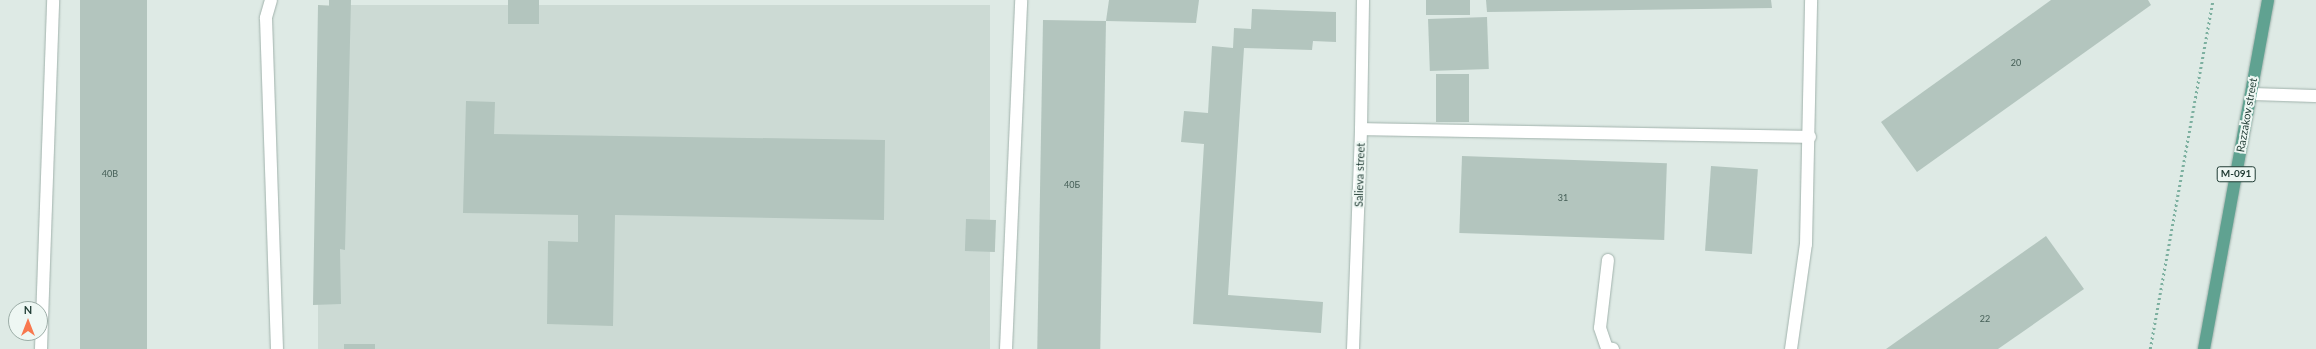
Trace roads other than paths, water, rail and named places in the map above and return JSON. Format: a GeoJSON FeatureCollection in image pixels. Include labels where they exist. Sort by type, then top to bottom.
{"type":"FeatureCollection","features":[{"type":"Feature","properties":{"kind":"main road","name":"Razzakov street"},"geometry":{"type":"LineString","coordinates":[[2204,349],[2268,0]]}},
{"type":"Feature","properties":{"kind":"street"},"geometry":{"type":"LineString","coordinates":[[41,349],[53,0]]}},
{"type":"Feature","properties":{"kind":"street"},"geometry":{"type":"LineString","coordinates":[[271,0],[266,18],[277,349]]}},
{"type":"Feature","properties":{"kind":"street"},"geometry":{"type":"LineString","coordinates":[[1006,349],[1021,0]]}},
{"type":"Feature","properties":{"kind":"street","name":"Salieva street"},"geometry":{"type":"LineString","coordinates":[[1353,349],[1362,129],[1363,0]]}},
{"type":"Feature","properties":{"kind":"street"},"geometry":{"type":"LineString","coordinates":[[1791,349],[1806,244],[1810,137],[1811,0]]}},
{"type":"Feature","properties":{"kind":"street"},"geometry":{"type":"LineString","coordinates":[[2251,94],[2316,96]]}},
{"type":"Feature","properties":{"kind":"street"},"geometry":{"type":"LineString","coordinates":[[1362,129],[1810,137]]}},
{"type":"Feature","properties":{"kind":"street"},"geometry":{"type":"LineString","coordinates":[[1608,260],[1600,328],[1607,348],[1613,349]]}}]}
